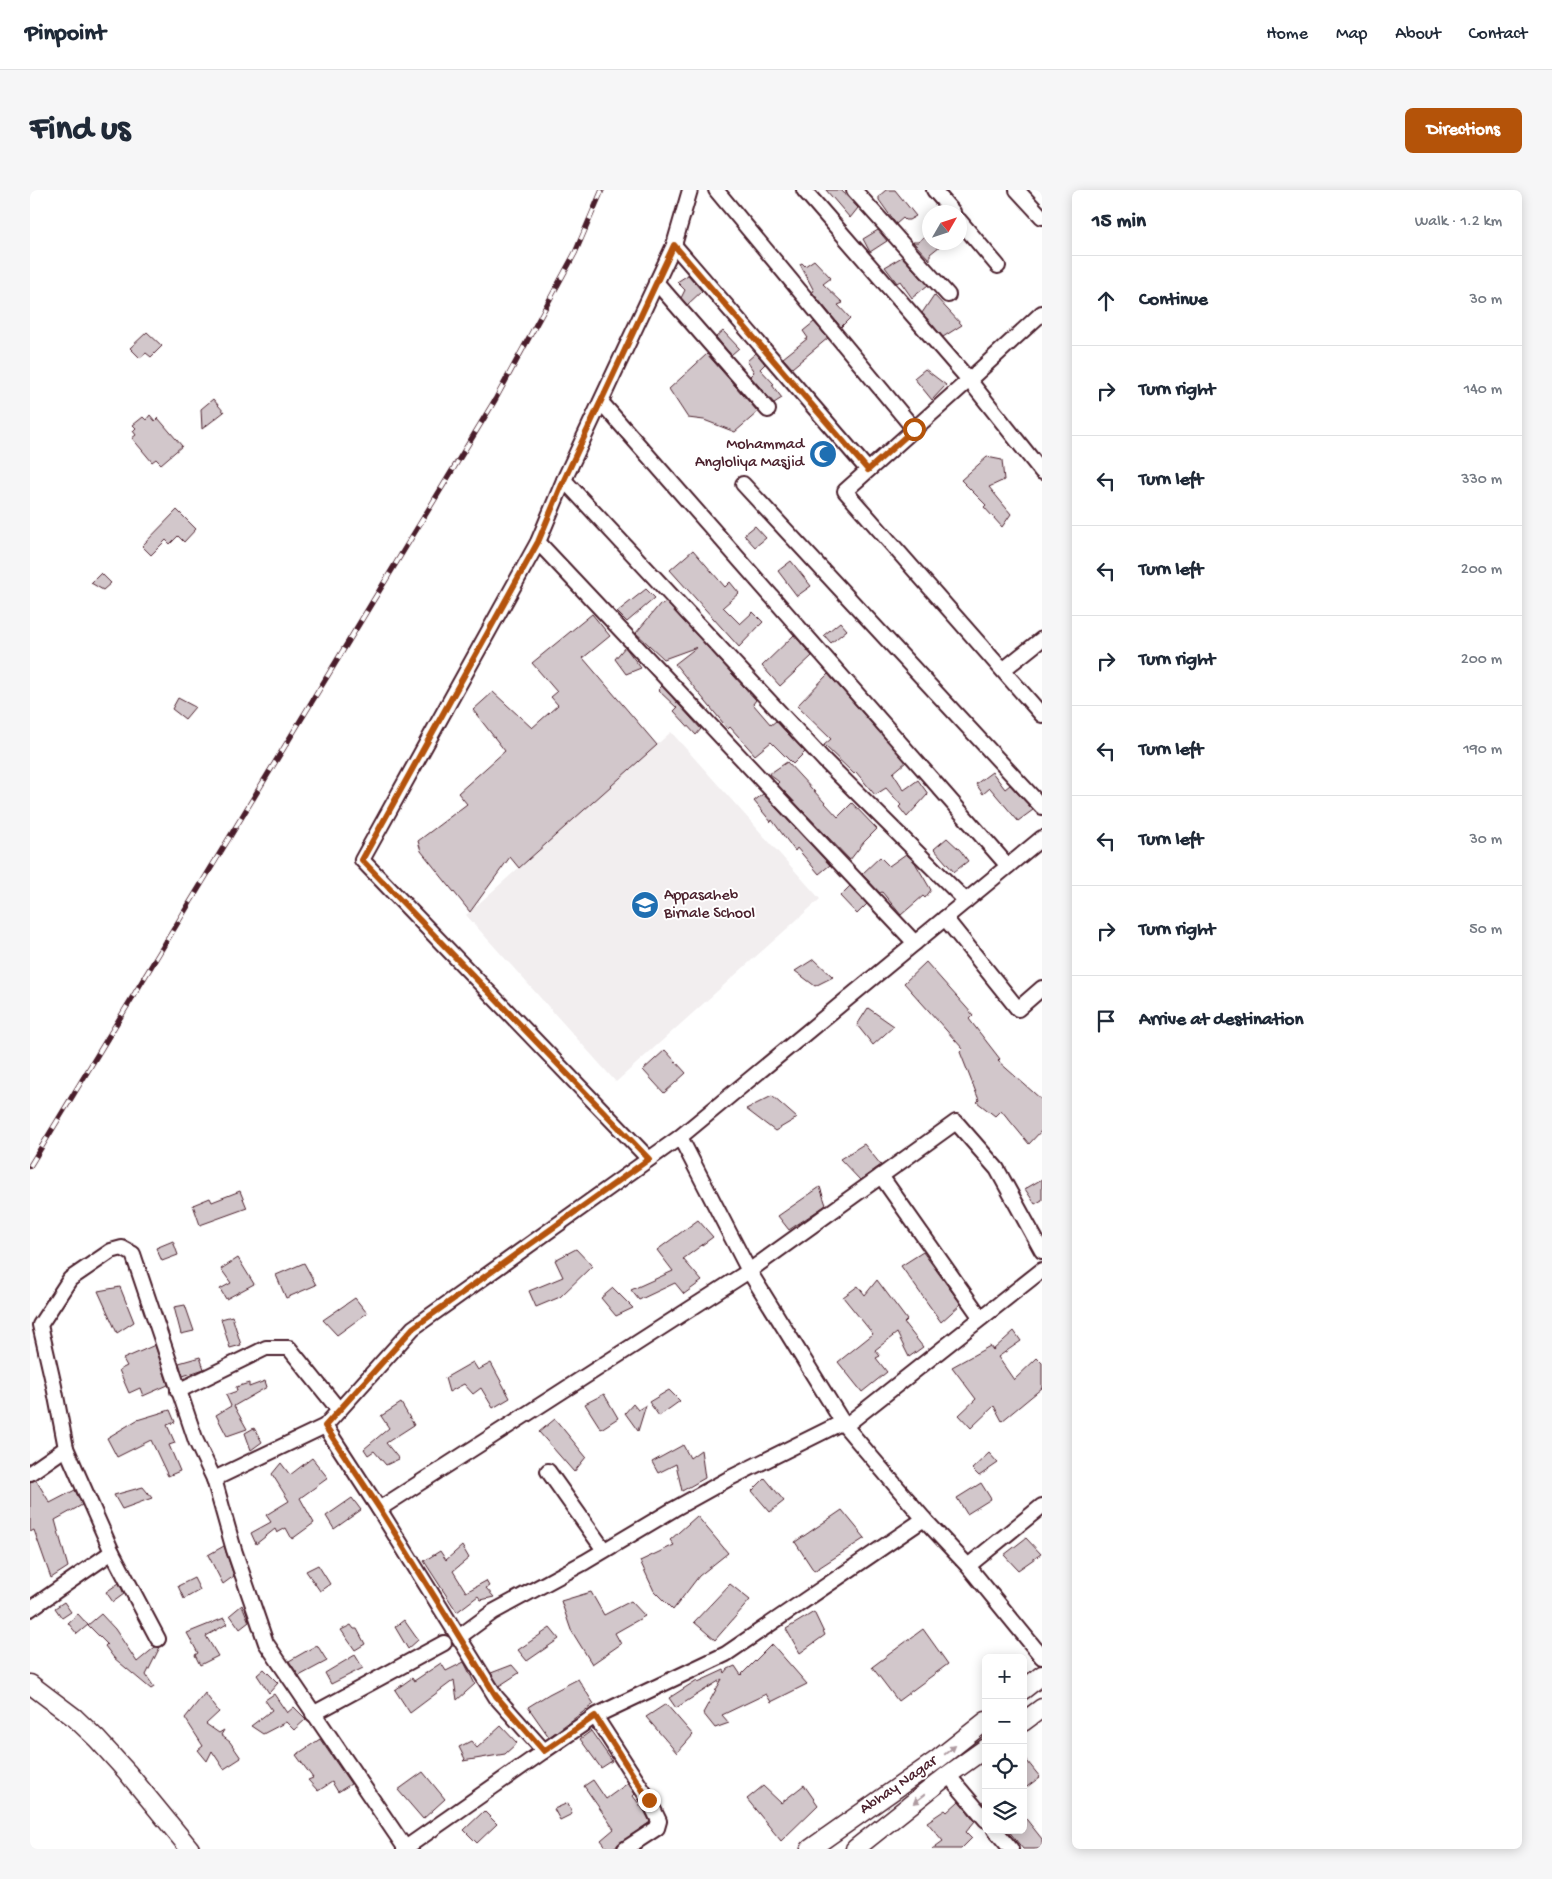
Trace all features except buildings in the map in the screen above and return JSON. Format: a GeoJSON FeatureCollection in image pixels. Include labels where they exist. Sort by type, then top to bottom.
{"type":"FeatureCollection","features":[{"type":"Feature","properties":{"kind":"main road"},"geometry":{"type":"LineString","coordinates":[[1027,1687],[1042,1675]]}},
{"type":"Feature","properties":{"kind":"main road"},"geometry":{"type":"LineString","coordinates":[[30,1684],[75,1718],[97,1740],[127,1772],[187,1848]]}},
{"type":"Feature","properties":{"kind":"main road"},"geometry":{"type":"LineString","coordinates":[[1027,1719],[1042,1708]]}},
{"type":"Feature","properties":{"kind":"main road","name":"Abhay Nagar"},"geometry":{"type":"LineString","coordinates":[[810,1849],[938,1759],[982,1724]]}},
{"type":"Feature","properties":{"kind":"main road"},"geometry":{"type":"LineString","coordinates":[[854,1849],[948,1775],[982,1751]]}},
{"type":"Feature","properties":{"kind":"street"},"geometry":{"type":"LineString","coordinates":[[649,1159],[362,860],[538,542],[564,480],[674,245],[690,190]]}},
{"type":"Feature","properties":{"kind":"street"},"geometry":{"type":"LineString","coordinates":[[716,190],[914,429]]}},
{"type":"Feature","properties":{"kind":"street"},"geometry":{"type":"LineString","coordinates":[[804,190],[969,380],[1042,472]]}},
{"type":"Feature","properties":{"kind":"street"},"geometry":{"type":"LineString","coordinates":[[854,190],[948,295]]}},
{"type":"Feature","properties":{"kind":"street"},"geometry":{"type":"LineString","coordinates":[[934,190],[947,205]]}},
{"type":"Feature","properties":{"kind":"street"},"geometry":{"type":"LineString","coordinates":[[1017,190],[1042,217]]}},
{"type":"Feature","properties":{"kind":"street"},"geometry":{"type":"LineString","coordinates":[[967,228],[998,266]]}},
{"type":"Feature","properties":{"kind":"street"},"geometry":{"type":"LineString","coordinates":[[674,245],[868,470]]}},
{"type":"Feature","properties":{"kind":"street"},"geometry":{"type":"LineString","coordinates":[[656,282],[768,410]]}},
{"type":"Feature","properties":{"kind":"street"},"geometry":{"type":"LineString","coordinates":[[1042,313],[845,491],[1042,715]]}},
{"type":"Feature","properties":{"kind":"street"},"geometry":{"type":"LineString","coordinates":[[601,402],[1008,866]]}},
{"type":"Feature","properties":{"kind":"street"},"geometry":{"type":"LineString","coordinates":[[564,480],[824,760],[966,901]]}},
{"type":"Feature","properties":{"kind":"street"},"geometry":{"type":"LineString","coordinates":[[743,484],[1042,807]]}},
{"type":"Feature","properties":{"kind":"street"},"geometry":{"type":"LineString","coordinates":[[538,542],[915,942]]}},
{"type":"Feature","properties":{"kind":"street"},"geometry":{"type":"LineString","coordinates":[[1003,670],[1042,639]]}},
{"type":"Feature","properties":{"kind":"street"},"geometry":{"type":"LineString","coordinates":[[214,1479],[325,1426],[413,1328],[680,1137],[1042,838]]}},
{"type":"Feature","properties":{"kind":"street"},"geometry":{"type":"LineString","coordinates":[[945,918],[1018,1009],[1042,988]]}},
{"type":"Feature","properties":{"kind":"street"},"geometry":{"type":"LineString","coordinates":[[380,1509],[749,1271],[956,1122],[997,1169],[1042,1251]]}},
{"type":"Feature","properties":{"kind":"street"},"geometry":{"type":"LineString","coordinates":[[680,1137],[749,1271],[844,1424],[924,1519],[968,1566],[1042,1657]]}},
{"type":"Feature","properties":{"kind":"street"},"geometry":{"type":"LineString","coordinates":[[882,1176],[981,1318]]}},
{"type":"Feature","properties":{"kind":"street"},"geometry":{"type":"LineString","coordinates":[[158,1639],[112,1552],[66,1448],[40,1325],[70,1279],[111,1250],[122,1248],[132,1254],[196,1441],[214,1479],[234,1550],[266,1643],[405,1849],[595,1716],[726,1654],[924,1519]]}},
{"type":"Feature","properties":{"kind":"street"},"geometry":{"type":"LineString","coordinates":[[459,1637],[493,1612],[585,1562],[730,1478],[844,1424],[1042,1270]]}},
{"type":"Feature","properties":{"kind":"street"},"geometry":{"type":"LineString","coordinates":[[178,1391],[266,1348],[289,1348],[339,1410]]}},
{"type":"Feature","properties":{"kind":"street"},"geometry":{"type":"LineString","coordinates":[[325,1426],[380,1509],[496,1696],[544,1751]]}},
{"type":"Feature","properties":{"kind":"street"},"geometry":{"type":"LineString","coordinates":[[30,1473],[66,1448]]}},
{"type":"Feature","properties":{"kind":"street"},"geometry":{"type":"LineString","coordinates":[[548,1471],[604,1550]]}},
{"type":"Feature","properties":{"kind":"street"},"geometry":{"type":"LineString","coordinates":[[968,1566],[1042,1506]]}},
{"type":"Feature","properties":{"kind":"street"},"geometry":{"type":"LineString","coordinates":[[30,1610],[112,1552]]}},
{"type":"Feature","properties":{"kind":"street"},"geometry":{"type":"LineString","coordinates":[[313,1714],[444,1643]]}},
{"type":"Feature","properties":{"kind":"street"},"geometry":{"type":"LineString","coordinates":[[595,1716],[649,1800],[659,1821],[657,1828],[625,1849]]}},
{"type":"Feature","properties":{"kind":"street"},"geometry":{"type":"LineString","coordinates":[[948,1775],[982,1815]]}},
{"type":"Feature","properties":{"kind":"street"},"geometry":{"type":"LineString","coordinates":[[998,1834],[1011,1849]]}},
{"type":"Feature","properties":{"kind":"shaded area","name":"Appasaheb Birnale School"},"geometry":{"type":"Polygon","coordinates":[[[671,732],[820,899],[616,1082],[466,915],[671,732]]]}},
{"type":"Feature","properties":{"kind":"railway"},"geometry":{"type":"LineString","coordinates":[[30,1166],[495,400],[575,253],[602,190]]}},
{"type":"Feature","properties":{"kind":"place","name":"Mohammad Angloliya Masjid"},"geometry":{"type":"Point","coordinates":[823,454]}},
{"type":"Feature","properties":{"kind":"place","name":"Appasaheb Birnale School"},"geometry":{"type":"Point","coordinates":[645,905]}},
{"type":"Feature","properties":{"kind":"route"},"geometry":{"type":"LineString","coordinates":[[649,1800],[595,1716],[544,1751],[496,1696],[380,1509],[325,1426],[413,1328],[649,1159],[362,860],[538,542],[564,480],[674,245],[868,470],[914,429]]}}]}
